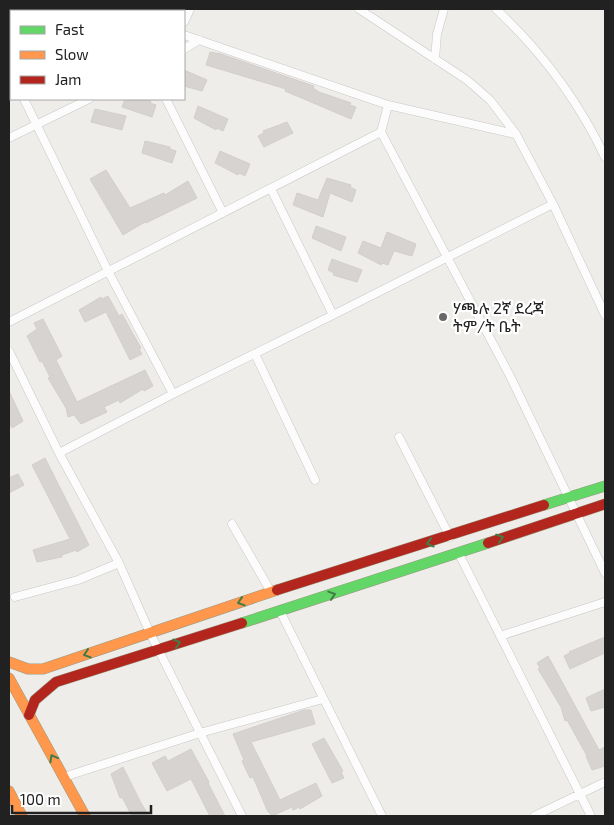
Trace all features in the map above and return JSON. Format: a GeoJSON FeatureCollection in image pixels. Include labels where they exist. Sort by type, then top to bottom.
{"type":"FeatureCollection","features":[{"type":"Feature","properties":{"kind":"main road"},"geometry":{"type":"LineString","coordinates":[[9,662],[28,669],[42,669],[272,592],[450,537],[605,486]]}},
{"type":"Feature","properties":{"kind":"main road"},"geometry":{"type":"LineString","coordinates":[[29,715],[34,700],[56,682],[158,648],[280,611],[605,504]]}},
{"type":"Feature","properties":{"kind":"main road"},"geometry":{"type":"LineString","coordinates":[[9,678],[85,816]]}},
{"type":"Feature","properties":{"kind":"main road"},"geometry":{"type":"LineString","coordinates":[[9,791],[22,816]]}},
{"type":"Feature","properties":{"kind":"street"},"geometry":{"type":"LineString","coordinates":[[359,9],[467,80],[490,100],[516,134],[553,204],[605,315]]}},
{"type":"Feature","properties":{"kind":"street"},"geometry":{"type":"LineString","coordinates":[[435,59],[437,34],[444,9]]}},
{"type":"Feature","properties":{"kind":"street"},"geometry":{"type":"LineString","coordinates":[[498,9],[541,56],[576,103],[605,157]]}},
{"type":"Feature","properties":{"kind":"street"},"geometry":{"type":"LineString","coordinates":[[185,35],[388,104],[516,134]]}},
{"type":"Feature","properties":{"kind":"street"},"geometry":{"type":"LineString","coordinates":[[185,48],[199,40]]}},
{"type":"Feature","properties":{"kind":"street"},"geometry":{"type":"LineString","coordinates":[[24,100],[108,272],[173,394]]}},
{"type":"Feature","properties":{"kind":"street"},"geometry":{"type":"LineString","coordinates":[[9,138],[87,100]]}},
{"type":"Feature","properties":{"kind":"street"},"geometry":{"type":"LineString","coordinates":[[166,100],[223,213]]}},
{"type":"Feature","properties":{"kind":"street"},"geometry":{"type":"LineString","coordinates":[[388,104],[381,132],[511,378],[605,574]]}},
{"type":"Feature","properties":{"kind":"street"},"geometry":{"type":"LineString","coordinates":[[9,322],[381,132]]}},
{"type":"Feature","properties":{"kind":"street"},"geometry":{"type":"LineString","coordinates":[[271,189],[334,315]]}},
{"type":"Feature","properties":{"kind":"street"},"geometry":{"type":"LineString","coordinates":[[59,452],[553,204]]}},
{"type":"Feature","properties":{"kind":"street"},"geometry":{"type":"LineString","coordinates":[[9,351],[59,452],[119,563],[150,633],[242,816]]}},
{"type":"Feature","properties":{"kind":"street"},"geometry":{"type":"LineString","coordinates":[[255,354],[316,480]]}},
{"type":"Feature","properties":{"kind":"street"},"geometry":{"type":"LineString","coordinates":[[399,437],[450,537]]}},
{"type":"Feature","properties":{"kind":"street"},"geometry":{"type":"LineString","coordinates":[[232,524],[272,592]]}},
{"type":"Feature","properties":{"kind":"street"},"geometry":{"type":"LineString","coordinates":[[458,552],[591,816]]}},
{"type":"Feature","properties":{"kind":"street"},"geometry":{"type":"LineString","coordinates":[[15,597],[78,580],[119,563]]}},
{"type":"Feature","properties":{"kind":"street"},"geometry":{"type":"LineString","coordinates":[[500,636],[605,602]]}},
{"type":"Feature","properties":{"kind":"street"},"geometry":{"type":"LineString","coordinates":[[280,611],[382,816]]}},
{"type":"Feature","properties":{"kind":"street"},"geometry":{"type":"LineString","coordinates":[[64,777],[200,733],[323,700]]}},
{"type":"Feature","properties":{"kind":"street"},"geometry":{"type":"LineString","coordinates":[[534,816],[580,796],[605,782]]}},
{"type":"Feature","properties":{"kind":"building"},"geometry":{"type":"Polygon","coordinates":[[[210,52],[221,54],[314,86],[313,88],[319,92],[351,103],[350,105],[356,107],[351,119],[285,91],[286,89],[206,65],[210,52]]]}},
{"type":"Feature","properties":{"kind":"building"},"geometry":{"type":"Polygon","coordinates":[[[185,70],[207,80],[202,91],[185,86],[185,70]]]}},
{"type":"Feature","properties":{"kind":"building"},"geometry":{"type":"Polygon","coordinates":[[[125,100],[151,101],[150,103],[156,105],[152,117],[122,107],[125,100]]]}},
{"type":"Feature","properties":{"kind":"building"},"geometry":{"type":"Polygon","coordinates":[[[198,106],[228,119],[223,131],[217,128],[216,130],[194,118],[198,106]]]}},
{"type":"Feature","properties":{"kind":"building"},"geometry":{"type":"Polygon","coordinates":[[[95,109],[126,116],[122,130],[91,122],[95,109]]]}},
{"type":"Feature","properties":{"kind":"building"},"geometry":{"type":"Polygon","coordinates":[[[287,122],[293,133],[264,147],[258,136],[264,133],[263,131],[287,122]]]}},
{"type":"Feature","properties":{"kind":"building"},"geometry":{"type":"Polygon","coordinates":[[[145,141],[170,147],[170,149],[176,151],[172,163],[142,153],[145,141]]]}},
{"type":"Feature","properties":{"kind":"building"},"geometry":{"type":"Polygon","coordinates":[[[220,151],[250,164],[245,176],[239,173],[238,175],[215,163],[220,151]]]}},
{"type":"Feature","properties":{"kind":"building"},"geometry":{"type":"Polygon","coordinates":[[[106,170],[130,208],[164,193],[165,195],[188,181],[197,198],[145,222],[123,235],[90,179],[106,170]]]}},
{"type":"Feature","properties":{"kind":"building"},"geometry":{"type":"Polygon","coordinates":[[[327,178],[351,185],[350,187],[356,190],[352,202],[330,193],[323,217],[293,205],[297,193],[318,200],[327,178]]]}},
{"type":"Feature","properties":{"kind":"building"},"geometry":{"type":"Polygon","coordinates":[[[316,226],[346,237],[341,251],[312,238],[316,226]]]}},
{"type":"Feature","properties":{"kind":"building"},"geometry":{"type":"Polygon","coordinates":[[[387,232],[416,244],[412,256],[394,251],[388,265],[382,263],[381,265],[358,253],[363,241],[381,248],[387,232]]]}},
{"type":"Feature","properties":{"kind":"building"},"geometry":{"type":"Polygon","coordinates":[[[332,259],[362,270],[357,282],[333,275],[334,273],[328,270],[332,259]]]}},
{"type":"Feature","properties":{"kind":"building"},"geometry":{"type":"Polygon","coordinates":[[[108,296],[119,316],[122,314],[141,348],[139,349],[142,354],[130,360],[106,312],[85,322],[79,310],[101,297],[102,299],[108,296]]]}},
{"type":"Feature","properties":{"kind":"building"},"geometry":{"type":"Polygon","coordinates":[[[43,319],[62,356],[56,360],[77,402],[145,370],[153,386],[144,391],[143,389],[120,403],[119,400],[104,407],[107,412],[81,424],[74,415],[68,417],[66,408],[48,378],[50,377],[27,336],[37,329],[34,323],[43,319]]]}},
{"type":"Feature","properties":{"kind":"building"},"geometry":{"type":"Polygon","coordinates":[[[9,391],[23,421],[12,428],[9,422],[9,391]]]}},
{"type":"Feature","properties":{"kind":"building"},"geometry":{"type":"Polygon","coordinates":[[[45,458],[89,545],[77,552],[76,550],[62,555],[62,557],[37,562],[33,550],[70,539],[32,465],[45,458]]]}},
{"type":"Feature","properties":{"kind":"building"},"geometry":{"type":"Polygon","coordinates":[[[18,474],[24,485],[9,493],[9,478],[18,474]]]}},
{"type":"Feature","properties":{"kind":"building"},"geometry":{"type":"Polygon","coordinates":[[[605,637],[605,653],[570,669],[564,656],[569,652],[605,637]]]}},
{"type":"Feature","properties":{"kind":"building"},"geometry":{"type":"Polygon","coordinates":[[[548,656],[599,750],[605,747],[605,766],[592,770],[587,756],[567,720],[565,721],[561,707],[538,669],[540,668],[537,663],[548,656]]]}},
{"type":"Feature","properties":{"kind":"building"},"geometry":{"type":"Polygon","coordinates":[[[605,689],[605,707],[591,711],[586,698],[605,689]]]}},
{"type":"Feature","properties":{"kind":"building"},"geometry":{"type":"Polygon","coordinates":[[[304,710],[311,710],[315,724],[251,742],[280,800],[316,783],[322,796],[300,809],[299,807],[293,810],[292,807],[272,816],[268,812],[253,777],[250,778],[233,734],[304,710]]]}},
{"type":"Feature","properties":{"kind":"building"},"geometry":{"type":"Polygon","coordinates":[[[324,738],[343,771],[341,772],[344,778],[332,783],[312,744],[324,738]]]}},
{"type":"Feature","properties":{"kind":"building"},"geometry":{"type":"Polygon","coordinates":[[[191,749],[225,816],[210,816],[191,779],[167,791],[152,763],[165,756],[168,761],[191,749]]]}},
{"type":"Feature","properties":{"kind":"building"},"geometry":{"type":"Polygon","coordinates":[[[123,767],[149,816],[132,816],[122,797],[120,798],[111,774],[123,767]]]}},
{"type":"Feature","properties":{"kind":"traffic: fast"},"geometry":{"type":"LineString","coordinates":[[544,505],[605,486]]}},
{"type":"Feature","properties":{"kind":"traffic: fast"},"geometry":{"type":"LineString","coordinates":[[242,623],[488,543]]}},
{"type":"Feature","properties":{"kind":"traffic: slow"},"geometry":{"type":"LineString","coordinates":[[9,662],[28,669],[43,669],[277,590]]}},
{"type":"Feature","properties":{"kind":"traffic: slow"},"geometry":{"type":"LineString","coordinates":[[9,678],[85,816]]}},
{"type":"Feature","properties":{"kind":"traffic: slow"},"geometry":{"type":"LineString","coordinates":[[9,791],[22,816]]}},
{"type":"Feature","properties":{"kind":"traffic: jam"},"geometry":{"type":"LineString","coordinates":[[488,543],[605,504]]}},
{"type":"Feature","properties":{"kind":"traffic: jam"},"geometry":{"type":"LineString","coordinates":[[277,590],[544,505]]}},
{"type":"Feature","properties":{"kind":"traffic: jam"},"geometry":{"type":"LineString","coordinates":[[29,715],[35,700],[56,682],[242,623]]}},
{"type":"Feature","properties":{"kind":"place","name":"ሃጫሉ 2ኛ ደረጃ ትም/ት ቤት"},"geometry":{"type":"Point","coordinates":[443,317]}}]}
